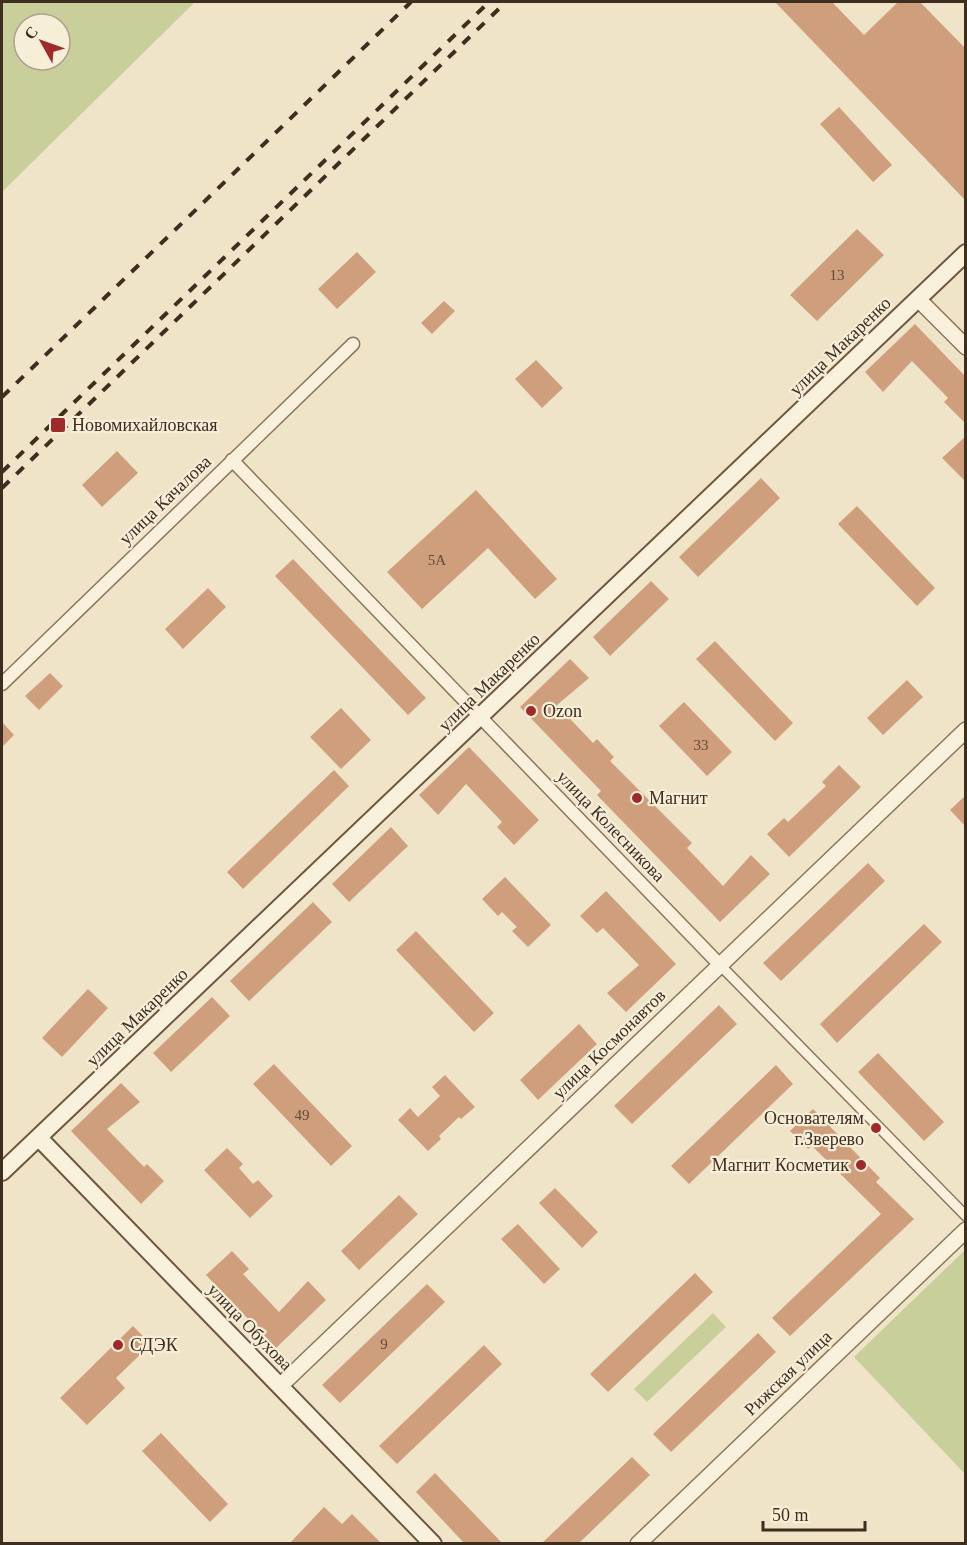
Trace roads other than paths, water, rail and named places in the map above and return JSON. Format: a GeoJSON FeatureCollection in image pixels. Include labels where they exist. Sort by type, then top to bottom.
{"type":"FeatureCollection","features":[{"type":"Feature","properties":{"kind":"main road","name":"улица Макаренко"},"geometry":{"type":"LineString","coordinates":[[2,1172],[966,253]]}},
{"type":"Feature","properties":{"kind":"main road","name":"улица Обухова"},"geometry":{"type":"LineString","coordinates":[[39,1138],[433,1544]]}},
{"type":"Feature","properties":{"kind":"street"},"geometry":{"type":"LineString","coordinates":[[918,298],[966,347]]}},
{"type":"Feature","properties":{"kind":"street","name":"улица Качалова"},"geometry":{"type":"LineString","coordinates":[[2,684],[353,344]]}},
{"type":"Feature","properties":{"kind":"street","name":"улица Колесникова"},"geometry":{"type":"LineString","coordinates":[[232,460],[479,718],[966,1216]]}},
{"type":"Feature","properties":{"kind":"street","name":"улица Космонавтов"},"geometry":{"type":"LineString","coordinates":[[280,1386],[966,730]]}},
{"type":"Feature","properties":{"kind":"street","name":"Рижская улица"},"geometry":{"type":"LineString","coordinates":[[638,1544],[966,1230]]}},
{"type":"Feature","properties":{"kind":"railway"},"geometry":{"type":"LineString","coordinates":[[2,397],[411,2]]}},
{"type":"Feature","properties":{"kind":"railway"},"geometry":{"type":"LineString","coordinates":[[2,472],[489,2]]}},
{"type":"Feature","properties":{"kind":"railway"},"geometry":{"type":"LineString","coordinates":[[2,488],[506,2]]}},
{"type":"Feature","properties":{"kind":"place","name":"Новомихайловская"},"geometry":{"type":"Point","coordinates":[58,425]}},
{"type":"Feature","properties":{"kind":"place","name":"Ozon"},"geometry":{"type":"Point","coordinates":[531,711]}},
{"type":"Feature","properties":{"kind":"place","name":"Магнит"},"geometry":{"type":"Point","coordinates":[637,798]}},
{"type":"Feature","properties":{"kind":"place","name":"Основателям г.Зверево"},"geometry":{"type":"Point","coordinates":[876,1128]}},
{"type":"Feature","properties":{"kind":"place","name":"Магнит Косметик"},"geometry":{"type":"Point","coordinates":[861,1165]}},
{"type":"Feature","properties":{"kind":"place","name":"СДЭК"},"geometry":{"type":"Point","coordinates":[118,1345]}}]}
